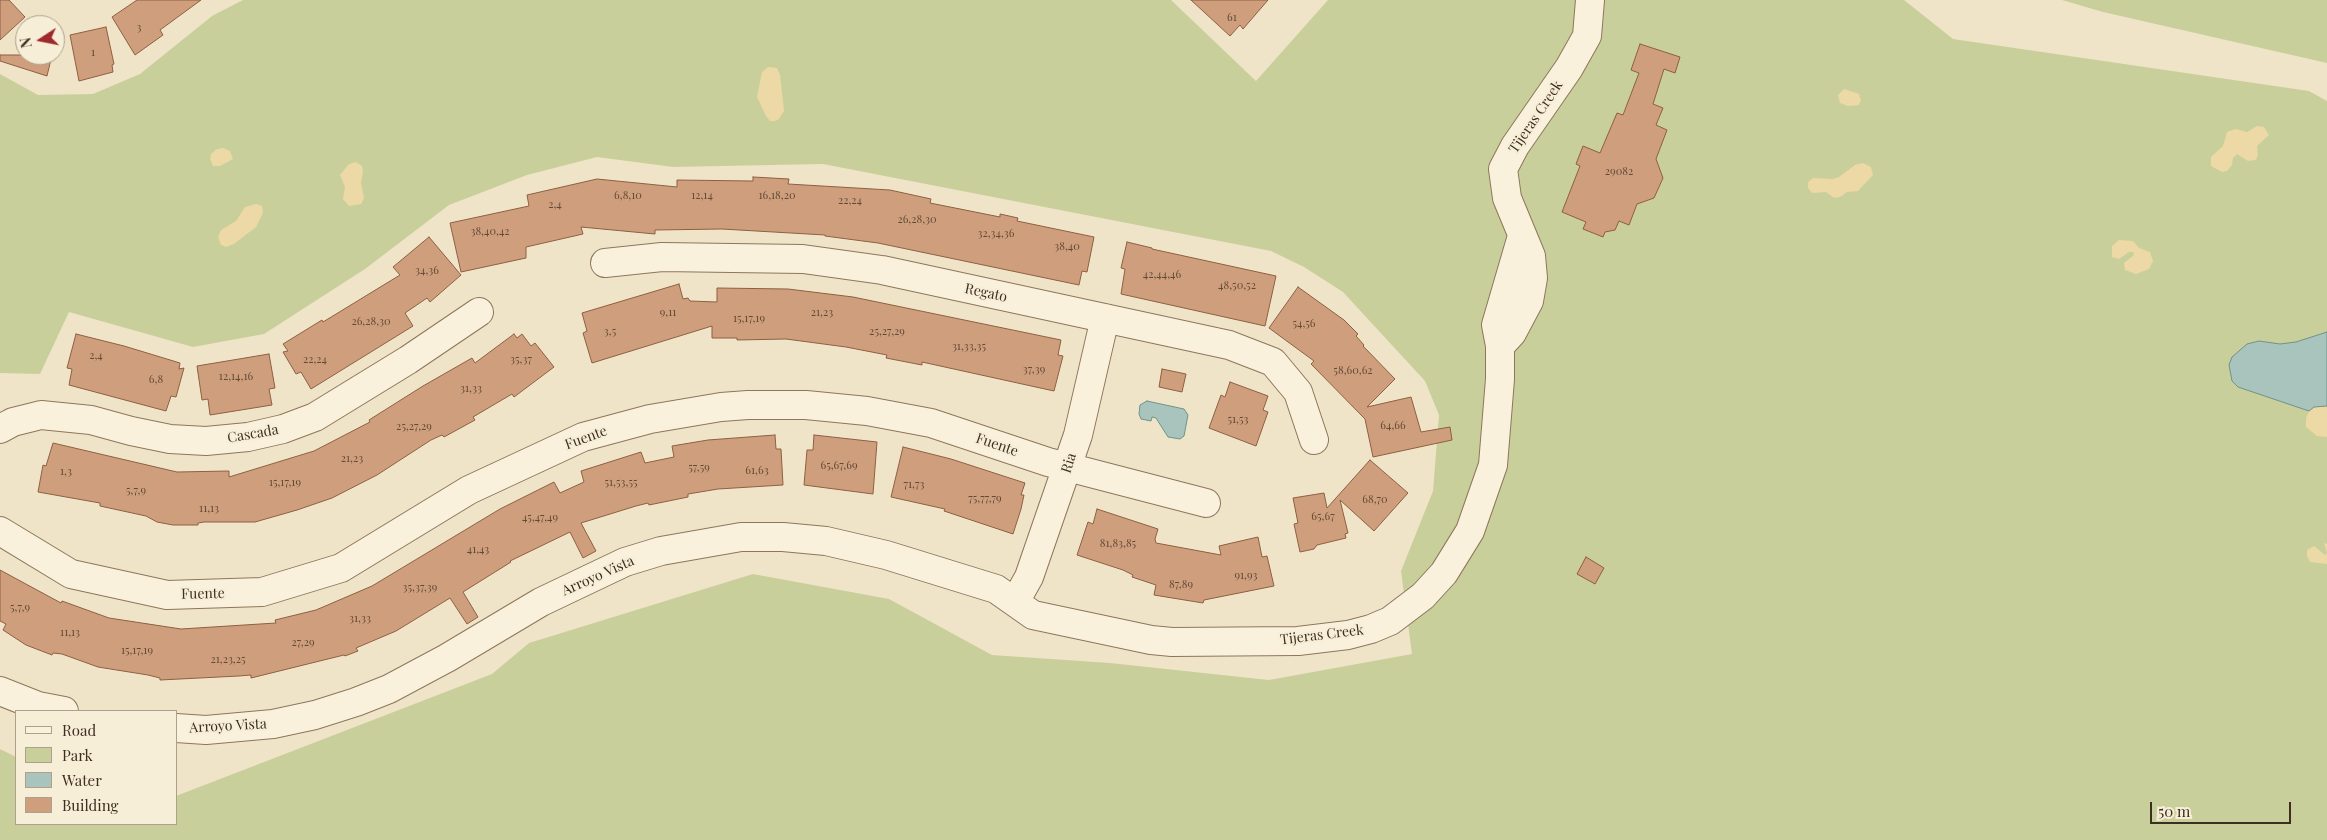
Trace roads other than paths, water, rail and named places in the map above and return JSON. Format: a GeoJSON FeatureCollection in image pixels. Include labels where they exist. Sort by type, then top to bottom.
{"type":"FeatureCollection","features":[{"type":"Feature","properties":{"kind":"street","name":"Tijeras Creek"},"geometry":{"type":"LineString","coordinates":[[1024,609],[1151,640],[1172,642],[1298,641],[1348,635],[1371,629],[1390,620],[1423,596],[1444,573],[1470,531],[1493,465],[1500,380],[1500,346],[1496,325],[1522,236],[1506,198],[1503,169],[1515,146],[1569,68],[1587,36],[1590,0]]}},
{"type":"Feature","properties":{"kind":"street","name":"Regato"},"geometry":{"type":"LineString","coordinates":[[604,263],[662,257],[803,259],[882,270],[1229,345],[1273,362],[1298,392],[1314,440]]}},
{"type":"Feature","properties":{"kind":"street","name":"Cascada"},"geometry":{"type":"LineString","coordinates":[[0,429],[13,422],[41,415],[92,420],[170,439],[197,441],[248,437],[283,429],[315,417],[408,360],[479,312]]}},
{"type":"Feature","properties":{"kind":"street","name":"Ria"},"geometry":{"type":"LineString","coordinates":[[1024,609],[1029,577],[1068,467],[1094,374],[1105,318]]}},
{"type":"Feature","properties":{"kind":"street","name":"Fuente"},"geometry":{"type":"LineString","coordinates":[[0,531],[72,574],[166,595],[262,592],[342,568],[469,490],[584,437],[650,419],[720,407],[806,405],[867,410],[931,423],[1068,467],[1206,503]]}},
{"type":"Feature","properties":{"kind":"street","name":"Arroyo Vista"},"geometry":{"type":"LineString","coordinates":[[178,728],[216,729],[273,724],[315,715],[356,702],[389,689],[447,658],[541,602],[590,577],[625,562],[661,551],[707,541],[740,537],[783,537],[826,541],[886,555],[996,589],[1024,609]]}},
{"type":"Feature","properties":{"kind":"street"},"geometry":{"type":"LineString","coordinates":[[0,691],[38,706],[59,710]]}},
{"type":"Feature","properties":{"kind":"water"},"geometry":{"type":"Polygon","coordinates":[[[2327,332],[2327,406],[2314,407],[2309,411],[2238,387],[2232,381],[2229,365],[2232,357],[2247,344],[2259,341],[2280,344],[2296,342],[2327,332]]]}},
{"type":"Feature","properties":{"kind":"water"},"geometry":{"type":"Polygon","coordinates":[[[1147,401],[1184,409],[1188,415],[1184,436],[1180,439],[1168,437],[1156,418],[1152,417],[1151,421],[1141,419],[1139,414],[1140,405],[1147,401]]]}}]}
